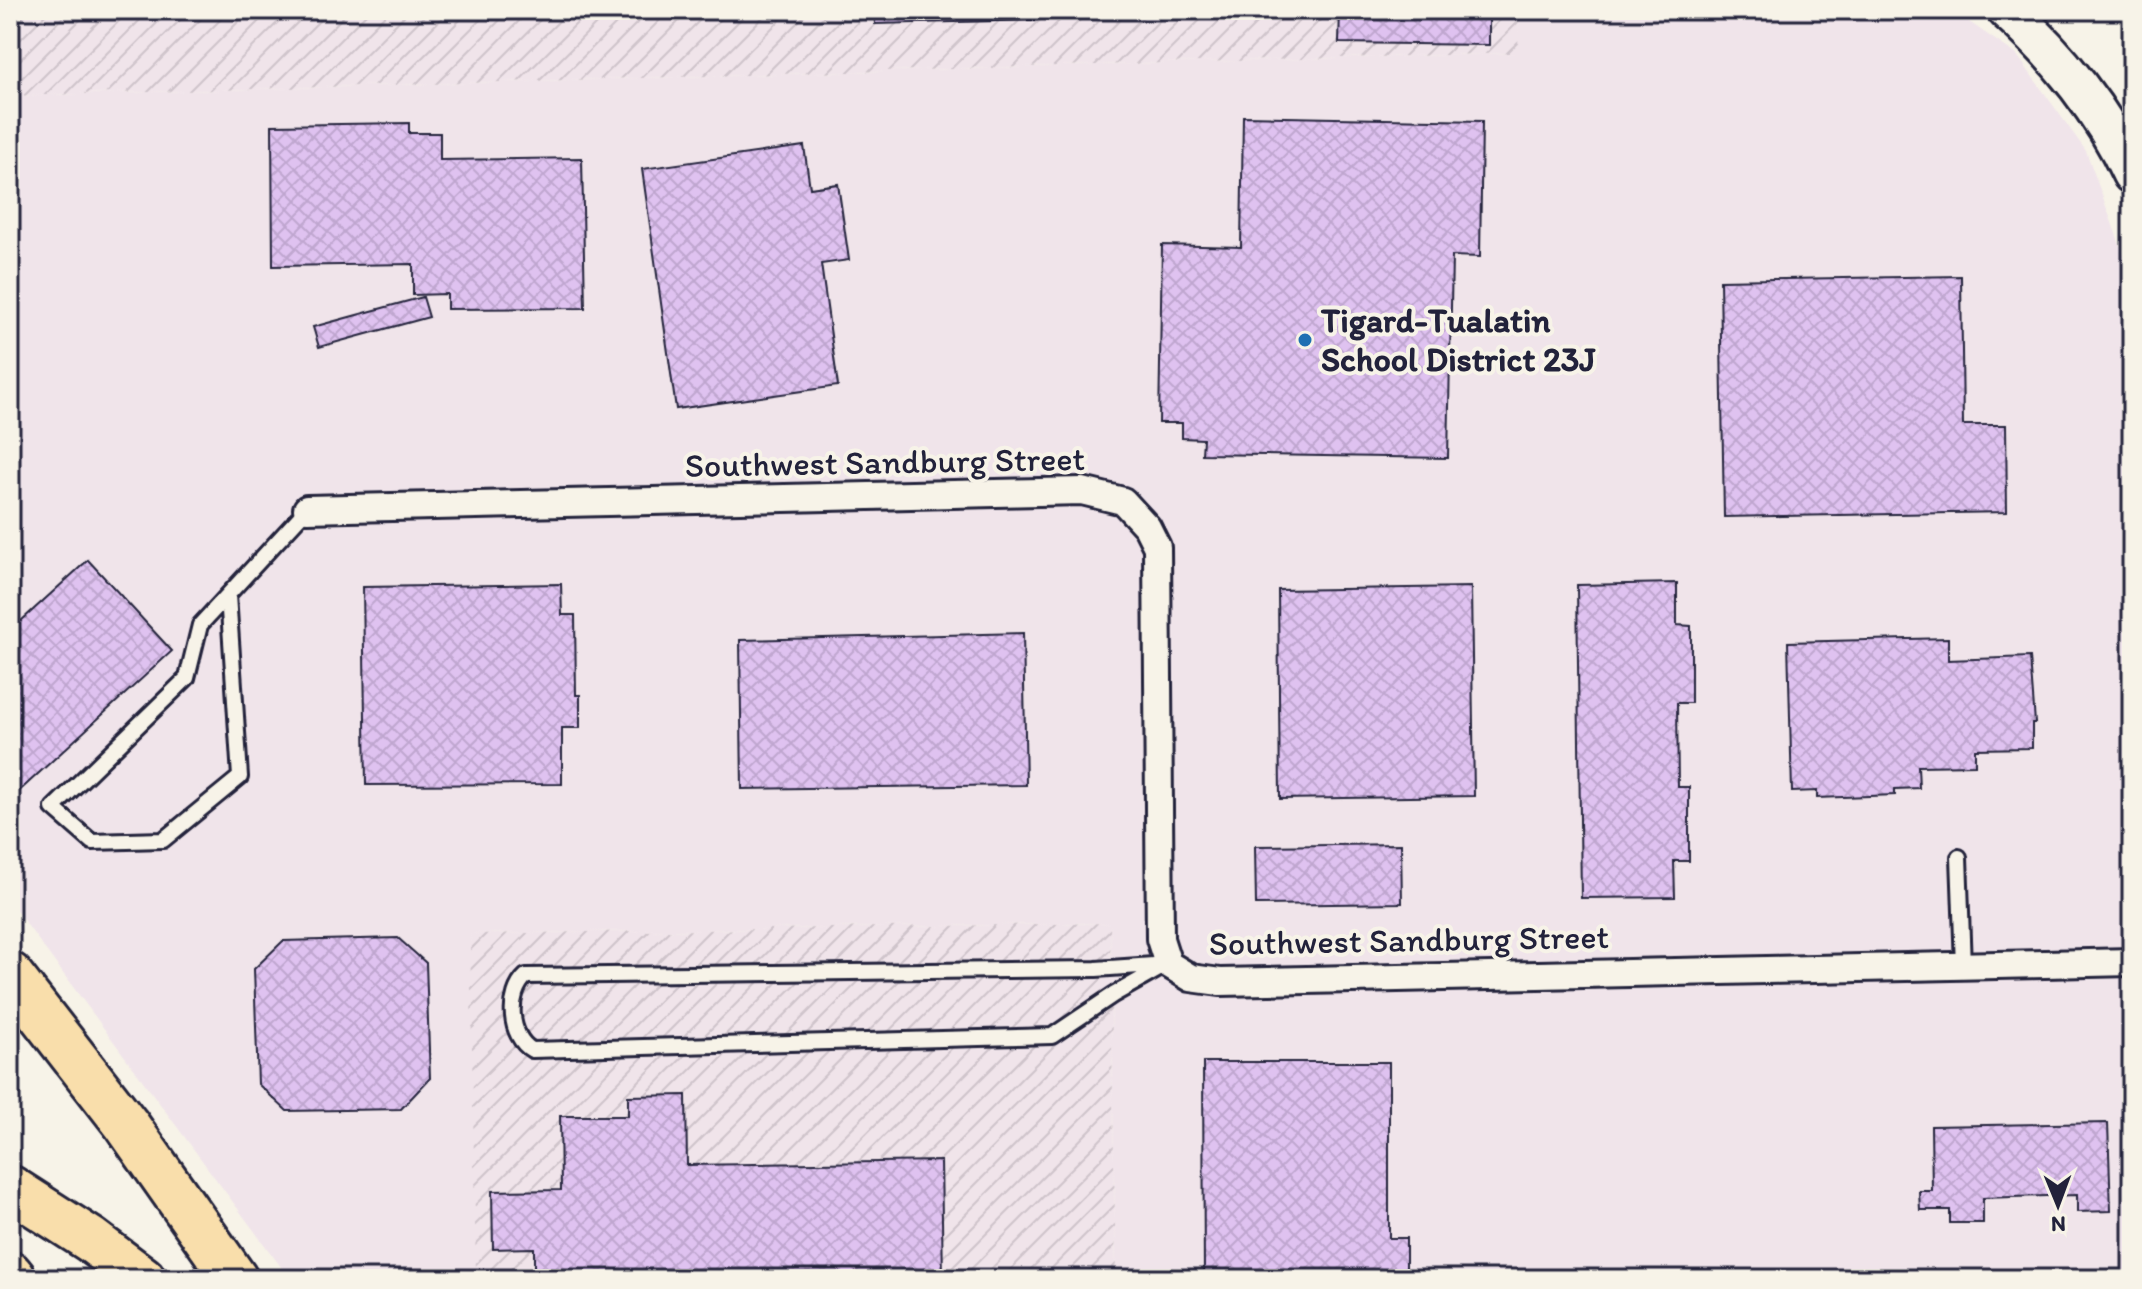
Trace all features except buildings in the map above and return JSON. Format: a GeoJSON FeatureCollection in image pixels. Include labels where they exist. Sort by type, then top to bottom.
{"type":"FeatureCollection","features":[{"type":"Feature","properties":{"kind":"highway"},"geometry":{"type":"LineString","coordinates":[[10,975],[126,1124],[235,1279]]}},
{"type":"Feature","properties":{"kind":"highway"},"geometry":{"type":"LineString","coordinates":[[10,1188],[91,1240],[143,1279]]}},
{"type":"Feature","properties":{"kind":"main road"},"geometry":{"type":"LineString","coordinates":[[2007,10],[2027,27],[2087,99],[2132,174]]}},
{"type":"Feature","properties":{"kind":"street","name":"Southwest Sandburg Street"},"geometry":{"type":"LineString","coordinates":[[307,509],[1082,491],[1123,501],[1147,527],[1157,547],[1160,939],[1168,964],[1191,978],[1220,982],[2132,962]]}},
{"type":"Feature","properties":{"kind":"lane"},"geometry":{"type":"LineString","coordinates":[[228,595],[240,777],[163,840],[92,842],[53,808],[187,678],[200,625],[307,509]]}},
{"type":"Feature","properties":{"kind":"lane"},"geometry":{"type":"LineString","coordinates":[[1959,857],[1963,966]]}},
{"type":"Feature","properties":{"kind":"lane"},"geometry":{"type":"LineString","coordinates":[[1168,964],[1113,995],[1052,1036],[532,1050],[522,1045],[515,1034],[513,997],[518,982],[526,976],[1096,969],[1168,964]]}},
{"type":"Feature","properties":{"kind":"shaded area"},"geometry":{"type":"Polygon","coordinates":[[[10,10],[1519,10],[1518,53],[10,96],[10,10]]]}},
{"type":"Feature","properties":{"kind":"shaded area"},"geometry":{"type":"Polygon","coordinates":[[[1519,10],[1952,10],[2017,55],[2086,151],[2132,278],[2132,1279],[1116,1279],[1110,923],[470,934],[509,1279],[290,1279],[10,902],[10,96],[1517,53],[1519,10]]]}},
{"type":"Feature","properties":{"kind":"shaded area"},"geometry":{"type":"Polygon","coordinates":[[[1110,923],[1116,1279],[476,1279],[470,934],[1110,923]]]}},
{"type":"Feature","properties":{"kind":"place","name":"Tigard-Tualatin School District 23J"},"geometry":{"type":"Point","coordinates":[1305,340]}}]}
